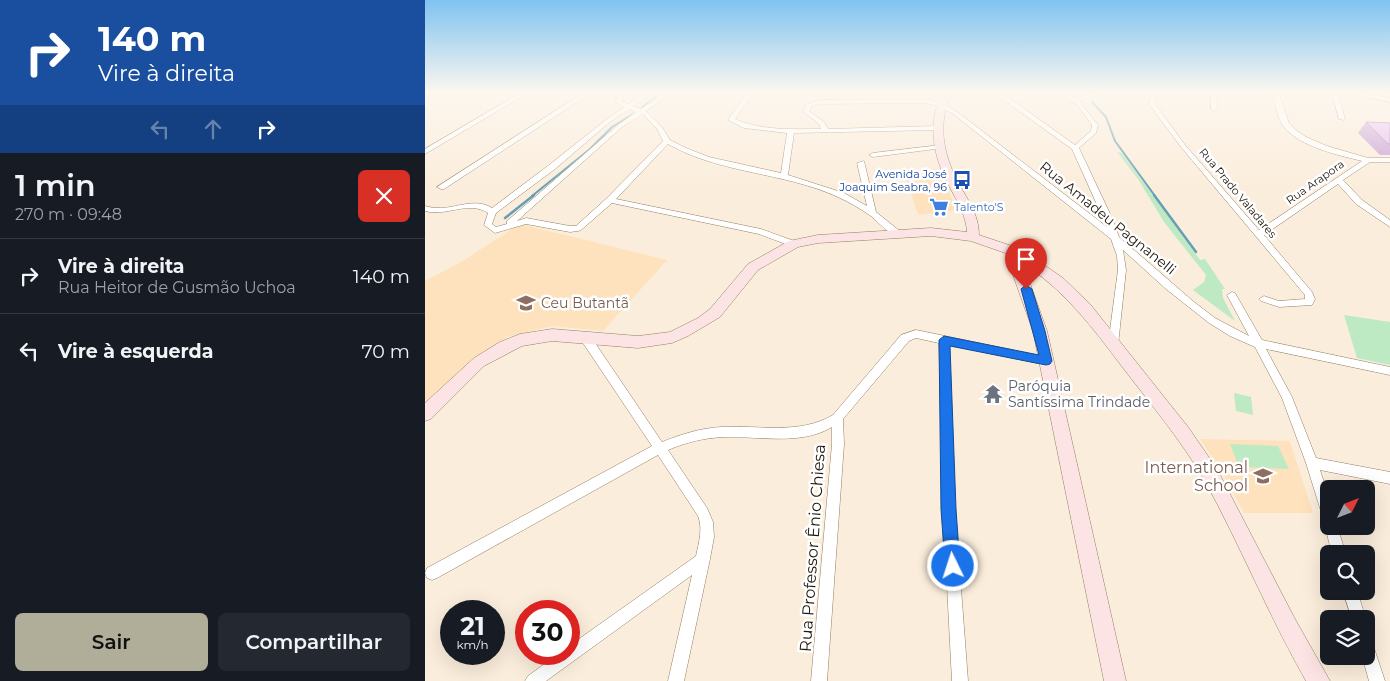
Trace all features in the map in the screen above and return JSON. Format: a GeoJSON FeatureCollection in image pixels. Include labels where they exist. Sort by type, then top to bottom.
{"type":"FeatureCollection","features":[{"type":"Feature","properties":{"kind":"main road"},"geometry":{"type":"LineString","coordinates":[[937,125],[941,147],[951,180],[970,213],[974,224],[973,237]]}},
{"type":"Feature","properties":{"kind":"main road"},"geometry":{"type":"LineString","coordinates":[[970,213],[987,230],[1015,252]]}},
{"type":"Feature","properties":{"kind":"main road"},"geometry":{"type":"LineString","coordinates":[[425,414],[479,362],[505,346],[535,336],[585,337],[638,342],[665,339],[683,332],[715,313],[753,266],[794,244],[818,239],[931,232],[973,237],[1003,246],[1015,252],[1035,264],[1073,294],[1183,432],[1211,475],[1287,627],[1319,681]]}},
{"type":"Feature","properties":{"kind":"main road"},"geometry":{"type":"LineString","coordinates":[[1003,246],[1023,282],[1040,331],[1115,681]]}},
{"type":"Feature","properties":{"kind":"main road"},"geometry":{"type":"LineString","coordinates":[[1023,282],[1029,277],[1035,264]]}},
{"type":"Feature","properties":{"kind":"street"},"geometry":{"type":"LineString","coordinates":[[425,152],[471,125]]}},
{"type":"Feature","properties":{"kind":"street"},"geometry":{"type":"LineString","coordinates":[[441,187],[538,125]]}},
{"type":"Feature","properties":{"kind":"street"},"geometry":{"type":"LineString","coordinates":[[606,125],[492,212],[488,221],[489,228],[495,230],[525,221],[570,229],[578,228],[610,200],[667,142]]}},
{"type":"Feature","properties":{"kind":"street"},"geometry":{"type":"LineString","coordinates":[[506,227],[609,135],[624,125]]}},
{"type":"Feature","properties":{"kind":"street"},"geometry":{"type":"LineString","coordinates":[[656,125],[667,142],[707,159],[784,176],[841,195],[872,213],[899,234]]}},
{"type":"Feature","properties":{"kind":"street"},"geometry":{"type":"LineString","coordinates":[[743,125],[755,129],[791,131],[937,128]]}},
{"type":"Feature","properties":{"kind":"street"},"geometry":{"type":"LineString","coordinates":[[823,125],[825,130]]}},
{"type":"Feature","properties":{"kind":"street","name":"Rua Amadeu Pagnanelli"},"geometry":{"type":"LineString","coordinates":[[970,125],[1116,238],[1151,271],[1235,336],[1261,347],[1275,348],[1390,371]]}},
{"type":"Feature","properties":{"kind":"street"},"geometry":{"type":"LineString","coordinates":[[1042,125],[1075,148],[1116,238],[1122,270],[1113,344]]}},
{"type":"Feature","properties":{"kind":"street"},"geometry":{"type":"LineString","coordinates":[[1075,148],[1096,129],[1094,125]]}},
{"type":"Feature","properties":{"kind":"street","name":"Rua Prado Valadares"},"geometry":{"type":"LineString","coordinates":[[1169,125],[1258,236],[1309,294],[1309,303],[1302,304],[1279,304],[1264,300]]}},
{"type":"Feature","properties":{"kind":"street"},"geometry":{"type":"LineString","coordinates":[[1287,125],[1312,142],[1368,160],[1390,160]]}},
{"type":"Feature","properties":{"kind":"street"},"geometry":{"type":"LineString","coordinates":[[784,176],[791,131]]}},
{"type":"Feature","properties":{"kind":"street"},"geometry":{"type":"LineString","coordinates":[[873,155],[941,147]]}},
{"type":"Feature","properties":{"kind":"street","name":"Rua Arapora"},"geometry":{"type":"LineString","coordinates":[[1258,236],[1368,160]]}},
{"type":"Feature","properties":{"kind":"street"},"geometry":{"type":"LineString","coordinates":[[861,163],[872,213]]}},
{"type":"Feature","properties":{"kind":"street"},"geometry":{"type":"LineString","coordinates":[[1338,179],[1359,202],[1390,224]]}},
{"type":"Feature","properties":{"kind":"street"},"geometry":{"type":"LineString","coordinates":[[610,200],[761,232],[794,244]]}},
{"type":"Feature","properties":{"kind":"street"},"geometry":{"type":"LineString","coordinates":[[425,216],[436,211],[469,205],[486,208],[492,212]]}},
{"type":"Feature","properties":{"kind":"street"},"geometry":{"type":"LineString","coordinates":[[425,208],[436,211]]}},
{"type":"Feature","properties":{"kind":"street"},"geometry":{"type":"LineString","coordinates":[[1232,295],[1287,397],[1320,489]]}},
{"type":"Feature","properties":{"kind":"street"},"geometry":{"type":"LineString","coordinates":[[432,573],[661,447],[689,436],[710,432],[809,431],[828,426],[837,418],[905,338],[916,334],[1046,361]]}},
{"type":"Feature","properties":{"kind":"street"},"geometry":{"type":"LineString","coordinates":[[585,337],[661,447],[705,517],[707,537],[703,559],[675,681]]}},
{"type":"Feature","properties":{"kind":"street"},"geometry":{"type":"LineString","coordinates":[[944,340],[949,509],[960,681]]}},
{"type":"Feature","properties":{"kind":"street","name":"Rua Professor Ênio Chiesa"},"geometry":{"type":"LineString","coordinates":[[819,681],[838,444],[837,418]]}},
{"type":"Feature","properties":{"kind":"street"},"geometry":{"type":"LineString","coordinates":[[1312,463],[1390,478]]}},
{"type":"Feature","properties":{"kind":"street"},"geometry":{"type":"LineString","coordinates":[[533,681],[703,559]]}},
{"type":"Feature","properties":{"kind":"street"},"geometry":{"type":"LineString","coordinates":[[1372,665],[1377,681]]}},
{"type":"Feature","properties":{"kind":"shaded area"},"geometry":{"type":"Polygon","coordinates":[[[937,169],[958,210],[918,215],[904,173],[937,169]]]}},
{"type":"Feature","properties":{"kind":"shaded area","name":"Ceu Butantã"},"geometry":{"type":"Polygon","coordinates":[[[520,224],[667,260],[603,331],[552,326],[507,337],[473,360],[425,405],[425,281],[461,262],[520,224]]]}},
{"type":"Feature","properties":{"kind":"shaded area","name":"International School"},"geometry":{"type":"Polygon","coordinates":[[[1200,439],[1290,441],[1313,513],[1244,513],[1226,479],[1200,439]]]}},
{"type":"Feature","properties":{"kind":"green space"},"geometry":{"type":"Polygon","coordinates":[[[1117,152],[1122,153],[1200,260],[1205,259],[1225,289],[1222,289],[1223,298],[1235,321],[1193,290],[1204,282],[1206,275],[1164,222],[1138,179],[1117,152]]]}},
{"type":"Feature","properties":{"kind":"green space"},"geometry":{"type":"Polygon","coordinates":[[[1344,315],[1390,322],[1390,365],[1357,358],[1344,315]]]}},
{"type":"Feature","properties":{"kind":"green space"},"geometry":{"type":"Polygon","coordinates":[[[1234,393],[1251,397],[1253,415],[1236,411],[1234,393]]]}},
{"type":"Feature","properties":{"kind":"green space"},"geometry":{"type":"Polygon","coordinates":[[[1230,444],[1278,446],[1289,469],[1239,467],[1230,444]]]}},
{"type":"Feature","properties":{"kind":"building"},"geometry":{"type":"Polygon","coordinates":[[[1369,125],[1390,125],[1390,144],[1369,125]]]}},
{"type":"Feature","properties":{"kind":"waterway"},"geometry":{"type":"LineString","coordinates":[[532,196],[590,149],[616,125]]}},
{"type":"Feature","properties":{"kind":"waterway"},"geometry":{"type":"LineString","coordinates":[[1109,125],[1115,141],[1155,196]]}},
{"type":"Feature","properties":{"kind":"waterway"},"geometry":{"type":"LineString","coordinates":[[505,218],[534,195]]}},
{"type":"Feature","properties":{"kind":"waterway"},"geometry":{"type":"LineString","coordinates":[[1154,195],[1196,252]]}},
{"type":"Feature","properties":{"kind":"place","name":"Avenida José Joaquim Seabra, 96"},"geometry":{"type":"Point","coordinates":[962,180]}},
{"type":"Feature","properties":{"kind":"place","name":"Talento'S"},"geometry":{"type":"Point","coordinates":[939,207]}},
{"type":"Feature","properties":{"kind":"place","name":"Ceu Butantã"},"geometry":{"type":"Point","coordinates":[526,303]}},
{"type":"Feature","properties":{"kind":"place","name":"Paróquia Santíssima Trindade"},"geometry":{"type":"Point","coordinates":[993,394]}},
{"type":"Feature","properties":{"kind":"place","name":"International School"},"geometry":{"type":"Point","coordinates":[1263,476]}},
{"type":"Feature","properties":{"kind":"route"},"geometry":{"type":"LineString","coordinates":[[953,566],[949,509],[944,340],[1046,361],[1040,331],[1026,289]]}}]}
